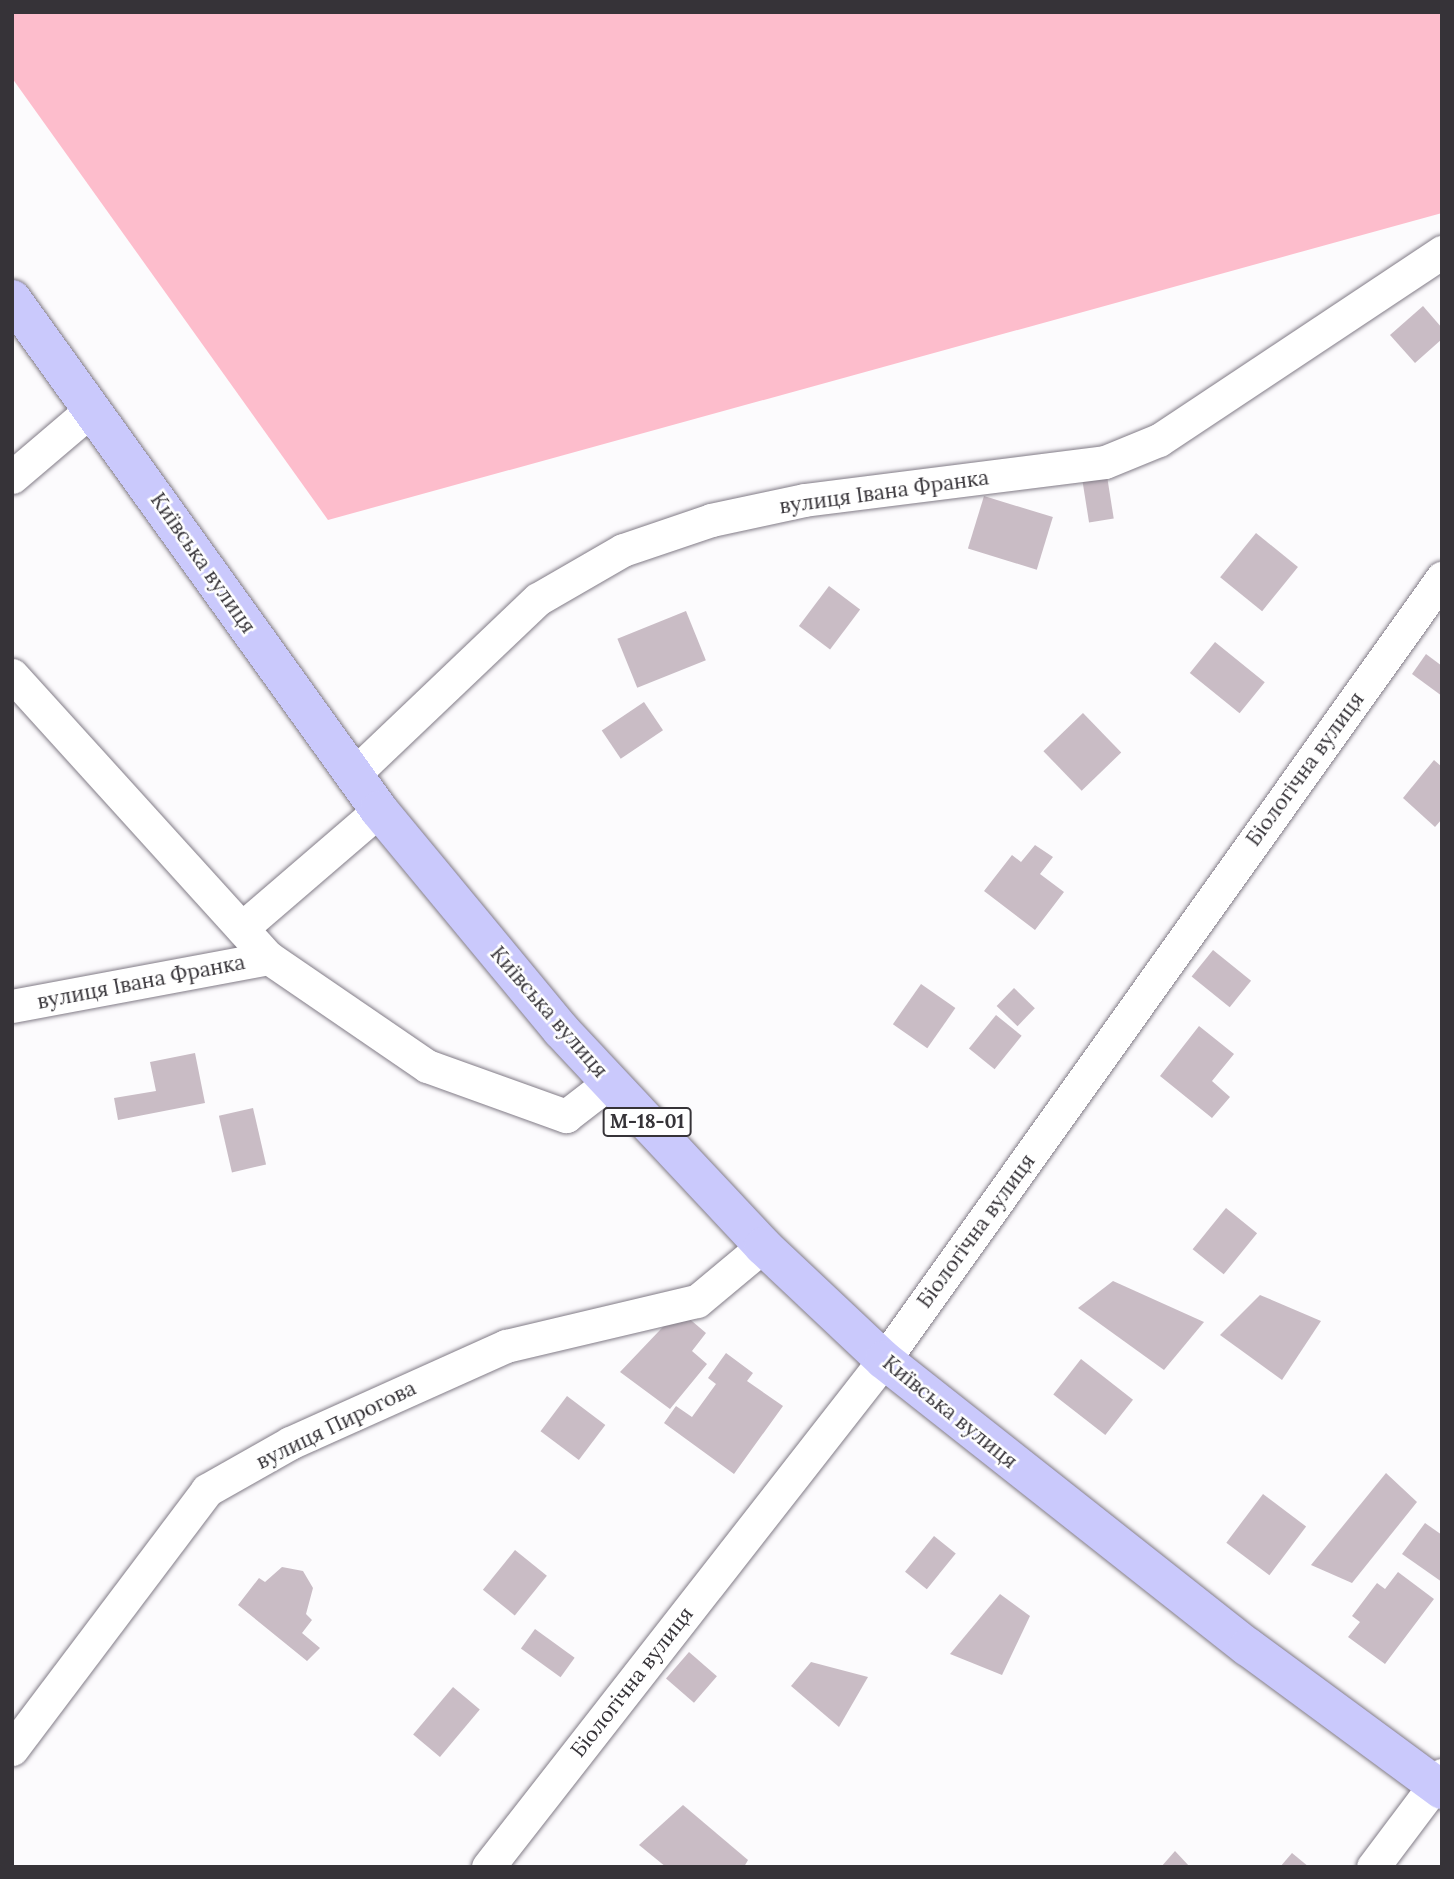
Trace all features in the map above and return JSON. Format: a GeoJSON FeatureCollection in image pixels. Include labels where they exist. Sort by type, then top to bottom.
{"type":"FeatureCollection","features":[{"type":"Feature","properties":{"kind":"highway","name":"Київська вулиця"},"geometry":{"type":"LineString","coordinates":[[12,299],[93,408],[379,810],[610,1082],[763,1247],[884,1360],[1248,1647],[1439,1783]]}},
{"type":"Feature","properties":{"kind":"street","name":"вулиця Івана Франка"},"geometry":{"type":"LineString","coordinates":[[353,775],[538,599],[623,550],[710,520],[804,500],[1105,462],[1159,440],[1442,252]]}},
{"type":"Feature","properties":{"kind":"street"},"geometry":{"type":"LineString","coordinates":[[12,477],[93,408]]}},
{"type":"Feature","properties":{"kind":"street","name":"Біологічна вулиця"},"geometry":{"type":"LineString","coordinates":[[488,1867],[884,1360],[1442,578]]}},
{"type":"Feature","properties":{"kind":"street"},"geometry":{"type":"LineString","coordinates":[[12,675],[269,957],[427,1066],[566,1116],[610,1082]]}},
{"type":"Feature","properties":{"kind":"street"},"geometry":{"type":"LineString","coordinates":[[242,928],[379,810]]}},
{"type":"Feature","properties":{"kind":"street","name":"вулиця Івана Франка"},"geometry":{"type":"LineString","coordinates":[[12,1006],[269,957]]}},
{"type":"Feature","properties":{"kind":"street","name":"вулиця Пирогова"},"geometry":{"type":"LineString","coordinates":[[12,1749],[207,1490],[290,1443],[506,1346],[697,1301],[763,1247]]}},
{"type":"Feature","properties":{"kind":"street"},"geometry":{"type":"LineString","coordinates":[[1373,1867],[1439,1783]]}},
{"type":"Feature","properties":{"kind":"shaded area"},"geometry":{"type":"Polygon","coordinates":[[[12,12],[1442,12],[1442,213],[328,520],[12,78],[12,12]]]}},
{"type":"Feature","properties":{"kind":"building"},"geometry":{"type":"Polygon","coordinates":[[[1423,306],[1442,328],[1442,339],[1415,363],[1390,335],[1423,306]]]}},
{"type":"Feature","properties":{"kind":"building"},"geometry":{"type":"Polygon","coordinates":[[[1107,476],[1114,518],[1089,522],[1082,480],[1107,476]]]}},
{"type":"Feature","properties":{"kind":"building"},"geometry":{"type":"Polygon","coordinates":[[[984,496],[1053,517],[1037,570],[968,549],[984,496]]]}},
{"type":"Feature","properties":{"kind":"building"},"geometry":{"type":"Polygon","coordinates":[[[1256,533],[1298,567],[1262,611],[1220,577],[1256,533]]]}},
{"type":"Feature","properties":{"kind":"building"},"geometry":{"type":"Polygon","coordinates":[[[829,586],[860,609],[830,649],[799,626],[829,586]]]}},
{"type":"Feature","properties":{"kind":"building"},"geometry":{"type":"Polygon","coordinates":[[[686,611],[706,660],[637,688],[617,639],[686,611]]]}},
{"type":"Feature","properties":{"kind":"building"},"geometry":{"type":"Polygon","coordinates":[[[1215,642],[1265,682],[1240,713],[1190,673],[1215,642]]]}},
{"type":"Feature","properties":{"kind":"building"},"geometry":{"type":"Polygon","coordinates":[[[1426,654],[1442,666],[1442,696],[1412,674],[1426,654]]]}},
{"type":"Feature","properties":{"kind":"building"},"geometry":{"type":"Polygon","coordinates":[[[644,702],[663,730],[621,759],[602,731],[644,702]]]}},
{"type":"Feature","properties":{"kind":"building"},"geometry":{"type":"Polygon","coordinates":[[[1083,713],[1121,753],[1082,791],[1043,751],[1083,713]]]}},
{"type":"Feature","properties":{"kind":"building"},"geometry":{"type":"Polygon","coordinates":[[[1434,760],[1442,767],[1442,819],[1435,827],[1403,798],[1434,760]]]}},
{"type":"Feature","properties":{"kind":"building"},"geometry":{"type":"Polygon","coordinates":[[[1035,845],[1053,857],[1040,874],[1064,892],[1035,930],[984,891],[1012,855],[1021,862],[1035,845]]]}},
{"type":"Feature","properties":{"kind":"building"},"geometry":{"type":"Polygon","coordinates":[[[1213,950],[1251,981],[1230,1007],[1192,976],[1213,950]]]}},
{"type":"Feature","properties":{"kind":"building"},"geometry":{"type":"Polygon","coordinates":[[[921,984],[955,1008],[927,1048],[893,1024],[921,984]]]}},
{"type":"Feature","properties":{"kind":"building"},"geometry":{"type":"Polygon","coordinates":[[[1014,988],[1035,1008],[1017,1026],[997,1006],[1014,988]]]}},
{"type":"Feature","properties":{"kind":"building"},"geometry":{"type":"Polygon","coordinates":[[[996,1015],[1022,1036],[995,1069],[969,1048],[996,1015]]]}},
{"type":"Feature","properties":{"kind":"building"},"geometry":{"type":"Polygon","coordinates":[[[1199,1026],[1234,1054],[1212,1081],[1230,1097],[1212,1118],[1160,1076],[1199,1026]]]}},
{"type":"Feature","properties":{"kind":"building"},"geometry":{"type":"Polygon","coordinates":[[[195,1053],[205,1103],[118,1120],[114,1098],[156,1091],[150,1062],[195,1053]]]}},
{"type":"Feature","properties":{"kind":"building"},"geometry":{"type":"Polygon","coordinates":[[[253,1108],[266,1165],[232,1172],[219,1116],[253,1108]]]}},
{"type":"Feature","properties":{"kind":"building"},"geometry":{"type":"Polygon","coordinates":[[[1226,1208],[1257,1233],[1224,1274],[1193,1249],[1226,1208]]]}},
{"type":"Feature","properties":{"kind":"building"},"geometry":{"type":"Polygon","coordinates":[[[1113,1281],[1204,1322],[1164,1370],[1078,1308],[1113,1281]]]}},
{"type":"Feature","properties":{"kind":"building"},"geometry":{"type":"Polygon","coordinates":[[[1260,1295],[1321,1321],[1282,1380],[1220,1335],[1260,1295]]]}},
{"type":"Feature","properties":{"kind":"building"},"geometry":{"type":"Polygon","coordinates":[[[679,1310],[706,1333],[692,1351],[707,1364],[670,1409],[620,1372],[679,1310]]]}},
{"type":"Feature","properties":{"kind":"building"},"geometry":{"type":"Polygon","coordinates":[[[726,1353],[753,1373],[747,1381],[783,1406],[734,1474],[664,1423],[676,1406],[692,1417],[716,1384],[708,1378],[726,1353]]]}},
{"type":"Feature","properties":{"kind":"building"},"geometry":{"type":"Polygon","coordinates":[[[1081,1359],[1133,1400],[1105,1435],[1053,1394],[1081,1359]]]}},
{"type":"Feature","properties":{"kind":"building"},"geometry":{"type":"Polygon","coordinates":[[[567,1396],[605,1425],[579,1460],[541,1431],[567,1396]]]}},
{"type":"Feature","properties":{"kind":"building"},"geometry":{"type":"Polygon","coordinates":[[[1386,1473],[1417,1502],[1352,1583],[1311,1565],[1386,1473]]]}},
{"type":"Feature","properties":{"kind":"building"},"geometry":{"type":"Polygon","coordinates":[[[1263,1494],[1306,1526],[1269,1575],[1226,1543],[1263,1494]]]}},
{"type":"Feature","properties":{"kind":"building"},"geometry":{"type":"Polygon","coordinates":[[[1425,1523],[1442,1535],[1442,1582],[1402,1554],[1425,1523]]]}},
{"type":"Feature","properties":{"kind":"building"},"geometry":{"type":"Polygon","coordinates":[[[934,1536],[956,1554],[927,1589],[905,1572],[934,1536]]]}},
{"type":"Feature","properties":{"kind":"building"},"geometry":{"type":"Polygon","coordinates":[[[515,1550],[547,1576],[515,1615],[483,1590],[515,1550]]]}},
{"type":"Feature","properties":{"kind":"building"},"geometry":{"type":"Polygon","coordinates":[[[282,1567],[303,1571],[313,1588],[306,1614],[312,1620],[302,1633],[320,1648],[307,1661],[238,1605],[259,1578],[265,1582],[282,1567]]]}},
{"type":"Feature","properties":{"kind":"building"},"geometry":{"type":"Polygon","coordinates":[[[1398,1572],[1434,1599],[1385,1664],[1348,1637],[1360,1622],[1352,1616],[1377,1583],[1385,1589],[1398,1572]]]}},
{"type":"Feature","properties":{"kind":"building"},"geometry":{"type":"Polygon","coordinates":[[[1000,1594],[1030,1616],[1002,1675],[950,1654],[1000,1594]]]}},
{"type":"Feature","properties":{"kind":"building"},"geometry":{"type":"Polygon","coordinates":[[[535,1629],[575,1658],[561,1677],[521,1648],[535,1629]]]}},
{"type":"Feature","properties":{"kind":"building"},"geometry":{"type":"Polygon","coordinates":[[[689,1652],[717,1676],[694,1703],[666,1678],[689,1652]]]}},
{"type":"Feature","properties":{"kind":"building"},"geometry":{"type":"Polygon","coordinates":[[[811,1662],[868,1677],[839,1727],[791,1686],[811,1662]]]}},
{"type":"Feature","properties":{"kind":"building"},"geometry":{"type":"Polygon","coordinates":[[[453,1687],[480,1709],[440,1757],[413,1734],[453,1687]]]}},
{"type":"Feature","properties":{"kind":"building"},"geometry":{"type":"Polygon","coordinates":[[[683,1805],[748,1860],[744,1867],[666,1867],[639,1845],[683,1805]]]}},
{"type":"Feature","properties":{"kind":"building"},"geometry":{"type":"Polygon","coordinates":[[[1175,1851],[1190,1867],[1161,1867],[1175,1851]]]}},
{"type":"Feature","properties":{"kind":"building"},"geometry":{"type":"Polygon","coordinates":[[[1292,1853],[1309,1867],[1280,1867],[1292,1853]]]}}]}
